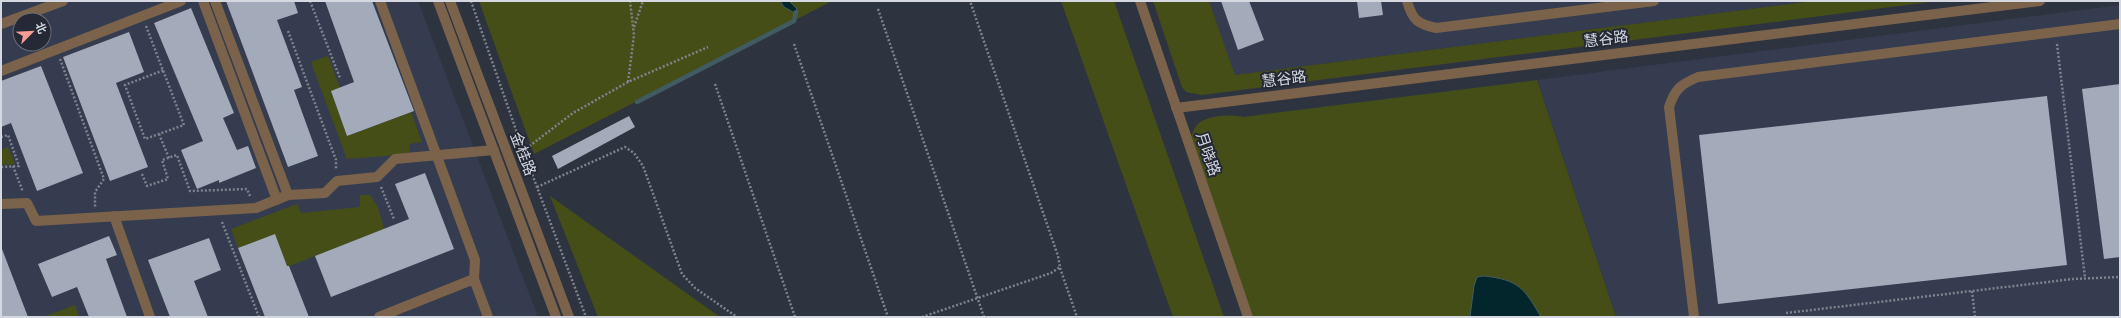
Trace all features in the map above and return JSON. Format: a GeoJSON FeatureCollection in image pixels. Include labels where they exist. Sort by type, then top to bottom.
{"type":"FeatureCollection","features":[{"type":"Feature","properties":{"kind":"street"},"geometry":{"type":"LineString","coordinates":[[1,24],[63,1]]}},
{"type":"Feature","properties":{"kind":"street"},"geometry":{"type":"LineString","coordinates":[[1,71],[181,1]]}},
{"type":"Feature","properties":{"kind":"street"},"geometry":{"type":"LineString","coordinates":[[202,1],[277,200]]}},
{"type":"Feature","properties":{"kind":"street"},"geometry":{"type":"LineString","coordinates":[[215,1],[288,195]]}},
{"type":"Feature","properties":{"kind":"street"},"geometry":{"type":"LineString","coordinates":[[380,1],[475,260],[474,280],[488,317]]}},
{"type":"Feature","properties":{"kind":"street","name":"金桂路"},"geometry":{"type":"LineString","coordinates":[[438,1],[556,317]]}},
{"type":"Feature","properties":{"kind":"street","name":"金桂路"},"geometry":{"type":"LineString","coordinates":[[450,1],[569,317]]}},
{"type":"Feature","properties":{"kind":"street","name":"月晓路"},"geometry":{"type":"LineString","coordinates":[[1140,1],[1248,317]]}},
{"type":"Feature","properties":{"kind":"street"},"geometry":{"type":"LineString","coordinates":[[1407,1],[1410,14],[1421,25],[1436,28],[1654,1]]}},
{"type":"Feature","properties":{"kind":"street","name":"慧谷路"},"geometry":{"type":"LineString","coordinates":[[1176,108],[2040,1]]}},
{"type":"Feature","properties":{"kind":"street"},"geometry":{"type":"LineString","coordinates":[[1694,317],[1669,107],[1673,94],[1685,83],[1698,77],[2120,24]]}},
{"type":"Feature","properties":{"kind":"street"},"geometry":{"type":"LineString","coordinates":[[1,204],[27,203],[36,221],[256,208],[288,195],[325,193],[337,181],[378,177],[395,160],[494,150]]}},
{"type":"Feature","properties":{"kind":"street"},"geometry":{"type":"LineString","coordinates":[[114,216],[150,317]]}},
{"type":"Feature","properties":{"kind":"street"},"geometry":{"type":"LineString","coordinates":[[379,317],[474,280]]}},
{"type":"Feature","properties":{"kind":"path"},"geometry":{"type":"LineString","coordinates":[[310,1],[340,78]]}},
{"type":"Feature","properties":{"kind":"path"},"geometry":{"type":"LineString","coordinates":[[471,1],[523,150],[586,317]]}},
{"type":"Feature","properties":{"kind":"path"},"geometry":{"type":"LineString","coordinates":[[628,82],[633,28],[630,1]]}},
{"type":"Feature","properties":{"kind":"path"},"geometry":{"type":"LineString","coordinates":[[633,28],[643,1]]}},
{"type":"Feature","properties":{"kind":"path"},"geometry":{"type":"LineString","coordinates":[[970,1],[1058,256],[1060,267],[1077,317]]}},
{"type":"Feature","properties":{"kind":"path"},"geometry":{"type":"LineString","coordinates":[[878,10],[984,317]]}},
{"type":"Feature","properties":{"kind":"path"},"geometry":{"type":"LineString","coordinates":[[143,16],[164,70],[184,125],[145,139],[125,85],[164,70]]}},
{"type":"Feature","properties":{"kind":"path"},"geometry":{"type":"LineString","coordinates":[[288,31],[336,160],[337,181]]}},
{"type":"Feature","properties":{"kind":"path"},"geometry":{"type":"LineString","coordinates":[[2056,32],[2085,278]]}},
{"type":"Feature","properties":{"kind":"path"},"geometry":{"type":"LineString","coordinates":[[794,44],[888,317]]}},
{"type":"Feature","properties":{"kind":"path"},"geometry":{"type":"LineString","coordinates":[[510,161],[573,113],[628,82],[708,48]]}},
{"type":"Feature","properties":{"kind":"path"},"geometry":{"type":"LineString","coordinates":[[56,49],[104,179],[95,192],[96,217]]}},
{"type":"Feature","properties":{"kind":"path"},"geometry":{"type":"LineString","coordinates":[[715,84],[795,317]]}},
{"type":"Feature","properties":{"kind":"path"},"geometry":{"type":"LineString","coordinates":[[159,134],[168,158]]}},
{"type":"Feature","properties":{"kind":"path"},"geometry":{"type":"LineString","coordinates":[[1,137],[8,135],[19,166],[1,167]]}},
{"type":"Feature","properties":{"kind":"path"},"geometry":{"type":"LineString","coordinates":[[537,187],[625,148],[634,153],[643,166],[682,274],[695,288],[737,317]]}},
{"type":"Feature","properties":{"kind":"path"},"geometry":{"type":"LineString","coordinates":[[142,174],[147,186],[168,179],[162,160],[178,155],[190,191],[247,189],[256,208]]}},
{"type":"Feature","properties":{"kind":"path"},"geometry":{"type":"LineString","coordinates":[[13,166],[27,203]]}},
{"type":"Feature","properties":{"kind":"path"},"geometry":{"type":"LineString","coordinates":[[378,177],[394,219]]}},
{"type":"Feature","properties":{"kind":"path"},"geometry":{"type":"LineString","coordinates":[[218,210],[259,317]]}},
{"type":"Feature","properties":{"kind":"path"},"geometry":{"type":"LineString","coordinates":[[922,317],[1051,273],[1060,267]]}},
{"type":"Feature","properties":{"kind":"path"},"geometry":{"type":"LineString","coordinates":[[1786,313],[2085,278],[2120,277]]}},
{"type":"Feature","properties":{"kind":"path"},"geometry":{"type":"LineString","coordinates":[[1972,291],[1975,317]]}},
{"type":"Feature","properties":{"kind":"shaded area"},"geometry":{"type":"Polygon","coordinates":[[[1,1],[418,1],[538,317],[1,317],[1,1]]]}},
{"type":"Feature","properties":{"kind":"shaded area"},"geometry":{"type":"Polygon","coordinates":[[[780,1],[789,1],[797,9],[795,13],[784,7],[780,1]]]}},
{"type":"Feature","properties":{"kind":"shaded area"},"geometry":{"type":"Polygon","coordinates":[[[1209,1],[1814,1],[1235,75],[1209,1]]]}},
{"type":"Feature","properties":{"kind":"shaded area"},"geometry":{"type":"Polygon","coordinates":[[[2120,5],[2120,317],[1616,317],[1537,80],[2120,5]]]}},
{"type":"Feature","properties":{"kind":"shaded area"},"geometry":{"type":"Polygon","coordinates":[[[1484,276],[1505,280],[1519,287],[1525,292],[1541,317],[1470,317],[1474,286],[1477,277],[1484,276]]]}},
{"type":"Feature","properties":{"kind":"green space"},"geometry":{"type":"Polygon","coordinates":[[[479,1],[832,1],[534,154],[479,1]]]}},
{"type":"Feature","properties":{"kind":"green space"},"geometry":{"type":"Polygon","coordinates":[[[1061,1],[1114,1],[1224,317],[1173,317],[1061,1]]]}},
{"type":"Feature","properties":{"kind":"green space"},"geometry":{"type":"Polygon","coordinates":[[[1153,1],[1209,1],[1235,75],[1814,1],[1938,1],[1202,95],[1186,92],[1182,87],[1153,1]]]}},
{"type":"Feature","properties":{"kind":"green space"},"geometry":{"type":"Polygon","coordinates":[[[328,56],[340,88],[331,91],[347,136],[411,112],[422,142],[409,144],[410,154],[347,159],[311,62],[328,56]]]}},
{"type":"Feature","properties":{"kind":"green space"},"geometry":{"type":"Polygon","coordinates":[[[1537,80],[1616,317],[1253,317],[1191,136],[1197,125],[1206,119],[1219,116],[1243,117],[1537,80]]]}},
{"type":"Feature","properties":{"kind":"green space"},"geometry":{"type":"Polygon","coordinates":[[[8,147],[15,164],[1,165],[1,150],[8,147]]]}},
{"type":"Feature","properties":{"kind":"green space"},"geometry":{"type":"Polygon","coordinates":[[[360,195],[370,195],[378,207],[384,229],[287,267],[238,248],[231,229],[297,204],[301,213],[360,207],[360,195]]]}},
{"type":"Feature","properties":{"kind":"green space"},"geometry":{"type":"Polygon","coordinates":[[[550,196],[720,317],[598,317],[550,196]]]}},
{"type":"Feature","properties":{"kind":"green space"},"geometry":{"type":"Polygon","coordinates":[[[75,305],[79,317],[43,317],[75,305]]]}},
{"type":"Feature","properties":{"kind":"building"},"geometry":{"type":"Polygon","coordinates":[[[226,1],[294,1],[298,13],[277,20],[302,87],[294,90],[318,156],[288,167],[226,1]]]}},
{"type":"Feature","properties":{"kind":"building"},"geometry":{"type":"Polygon","coordinates":[[[325,1],[372,1],[414,111],[347,136],[331,91],[354,82],[325,1]]]}},
{"type":"Feature","properties":{"kind":"building"},"geometry":{"type":"Polygon","coordinates":[[[1221,1],[1249,1],[1264,40],[1238,50],[1221,1]]]}},
{"type":"Feature","properties":{"kind":"building"},"geometry":{"type":"Polygon","coordinates":[[[1357,1],[1381,1],[1383,15],[1359,18],[1357,1]]]}},
{"type":"Feature","properties":{"kind":"building"},"geometry":{"type":"Polygon","coordinates":[[[191,8],[234,113],[223,118],[237,150],[248,146],[256,168],[219,183],[219,180],[197,189],[181,150],[203,141],[154,23],[191,8]]]}},
{"type":"Feature","properties":{"kind":"building"},"geometry":{"type":"Polygon","coordinates":[[[129,32],[144,72],[116,83],[148,167],[110,181],[63,57],[129,32]]]}},
{"type":"Feature","properties":{"kind":"building"},"geometry":{"type":"Polygon","coordinates":[[[41,66],[83,173],[37,191],[11,123],[1,127],[1,81],[41,66]]]}},
{"type":"Feature","properties":{"kind":"building"},"geometry":{"type":"Polygon","coordinates":[[[2120,84],[2120,257],[2104,259],[2082,89],[2120,84]]]}},
{"type":"Feature","properties":{"kind":"building"},"geometry":{"type":"Polygon","coordinates":[[[2047,96],[2067,265],[1718,304],[1699,135],[2047,96]]]}},
{"type":"Feature","properties":{"kind":"building"},"geometry":{"type":"Polygon","coordinates":[[[629,116],[635,127],[558,169],[552,156],[629,116]]]}},
{"type":"Feature","properties":{"kind":"building"},"geometry":{"type":"Polygon","coordinates":[[[425,173],[454,249],[331,297],[315,256],[409,219],[395,184],[425,173]]]}},
{"type":"Feature","properties":{"kind":"building"},"geometry":{"type":"Polygon","coordinates":[[[275,234],[309,317],[265,317],[238,248],[275,234]]]}},
{"type":"Feature","properties":{"kind":"building"},"geometry":{"type":"Polygon","coordinates":[[[109,236],[117,255],[106,259],[127,317],[89,317],[77,287],[52,297],[38,264],[109,236]]]}},
{"type":"Feature","properties":{"kind":"building"},"geometry":{"type":"Polygon","coordinates":[[[209,238],[221,270],[194,281],[208,317],[170,317],[148,260],[209,238]]]}},
{"type":"Feature","properties":{"kind":"building"},"geometry":{"type":"Polygon","coordinates":[[[2,249],[28,317],[1,317],[2,249]]]}},
{"type":"Feature","properties":{"kind":"waterway"},"geometry":{"type":"LineString","coordinates":[[637,102],[794,21],[796,12]]}}]}
